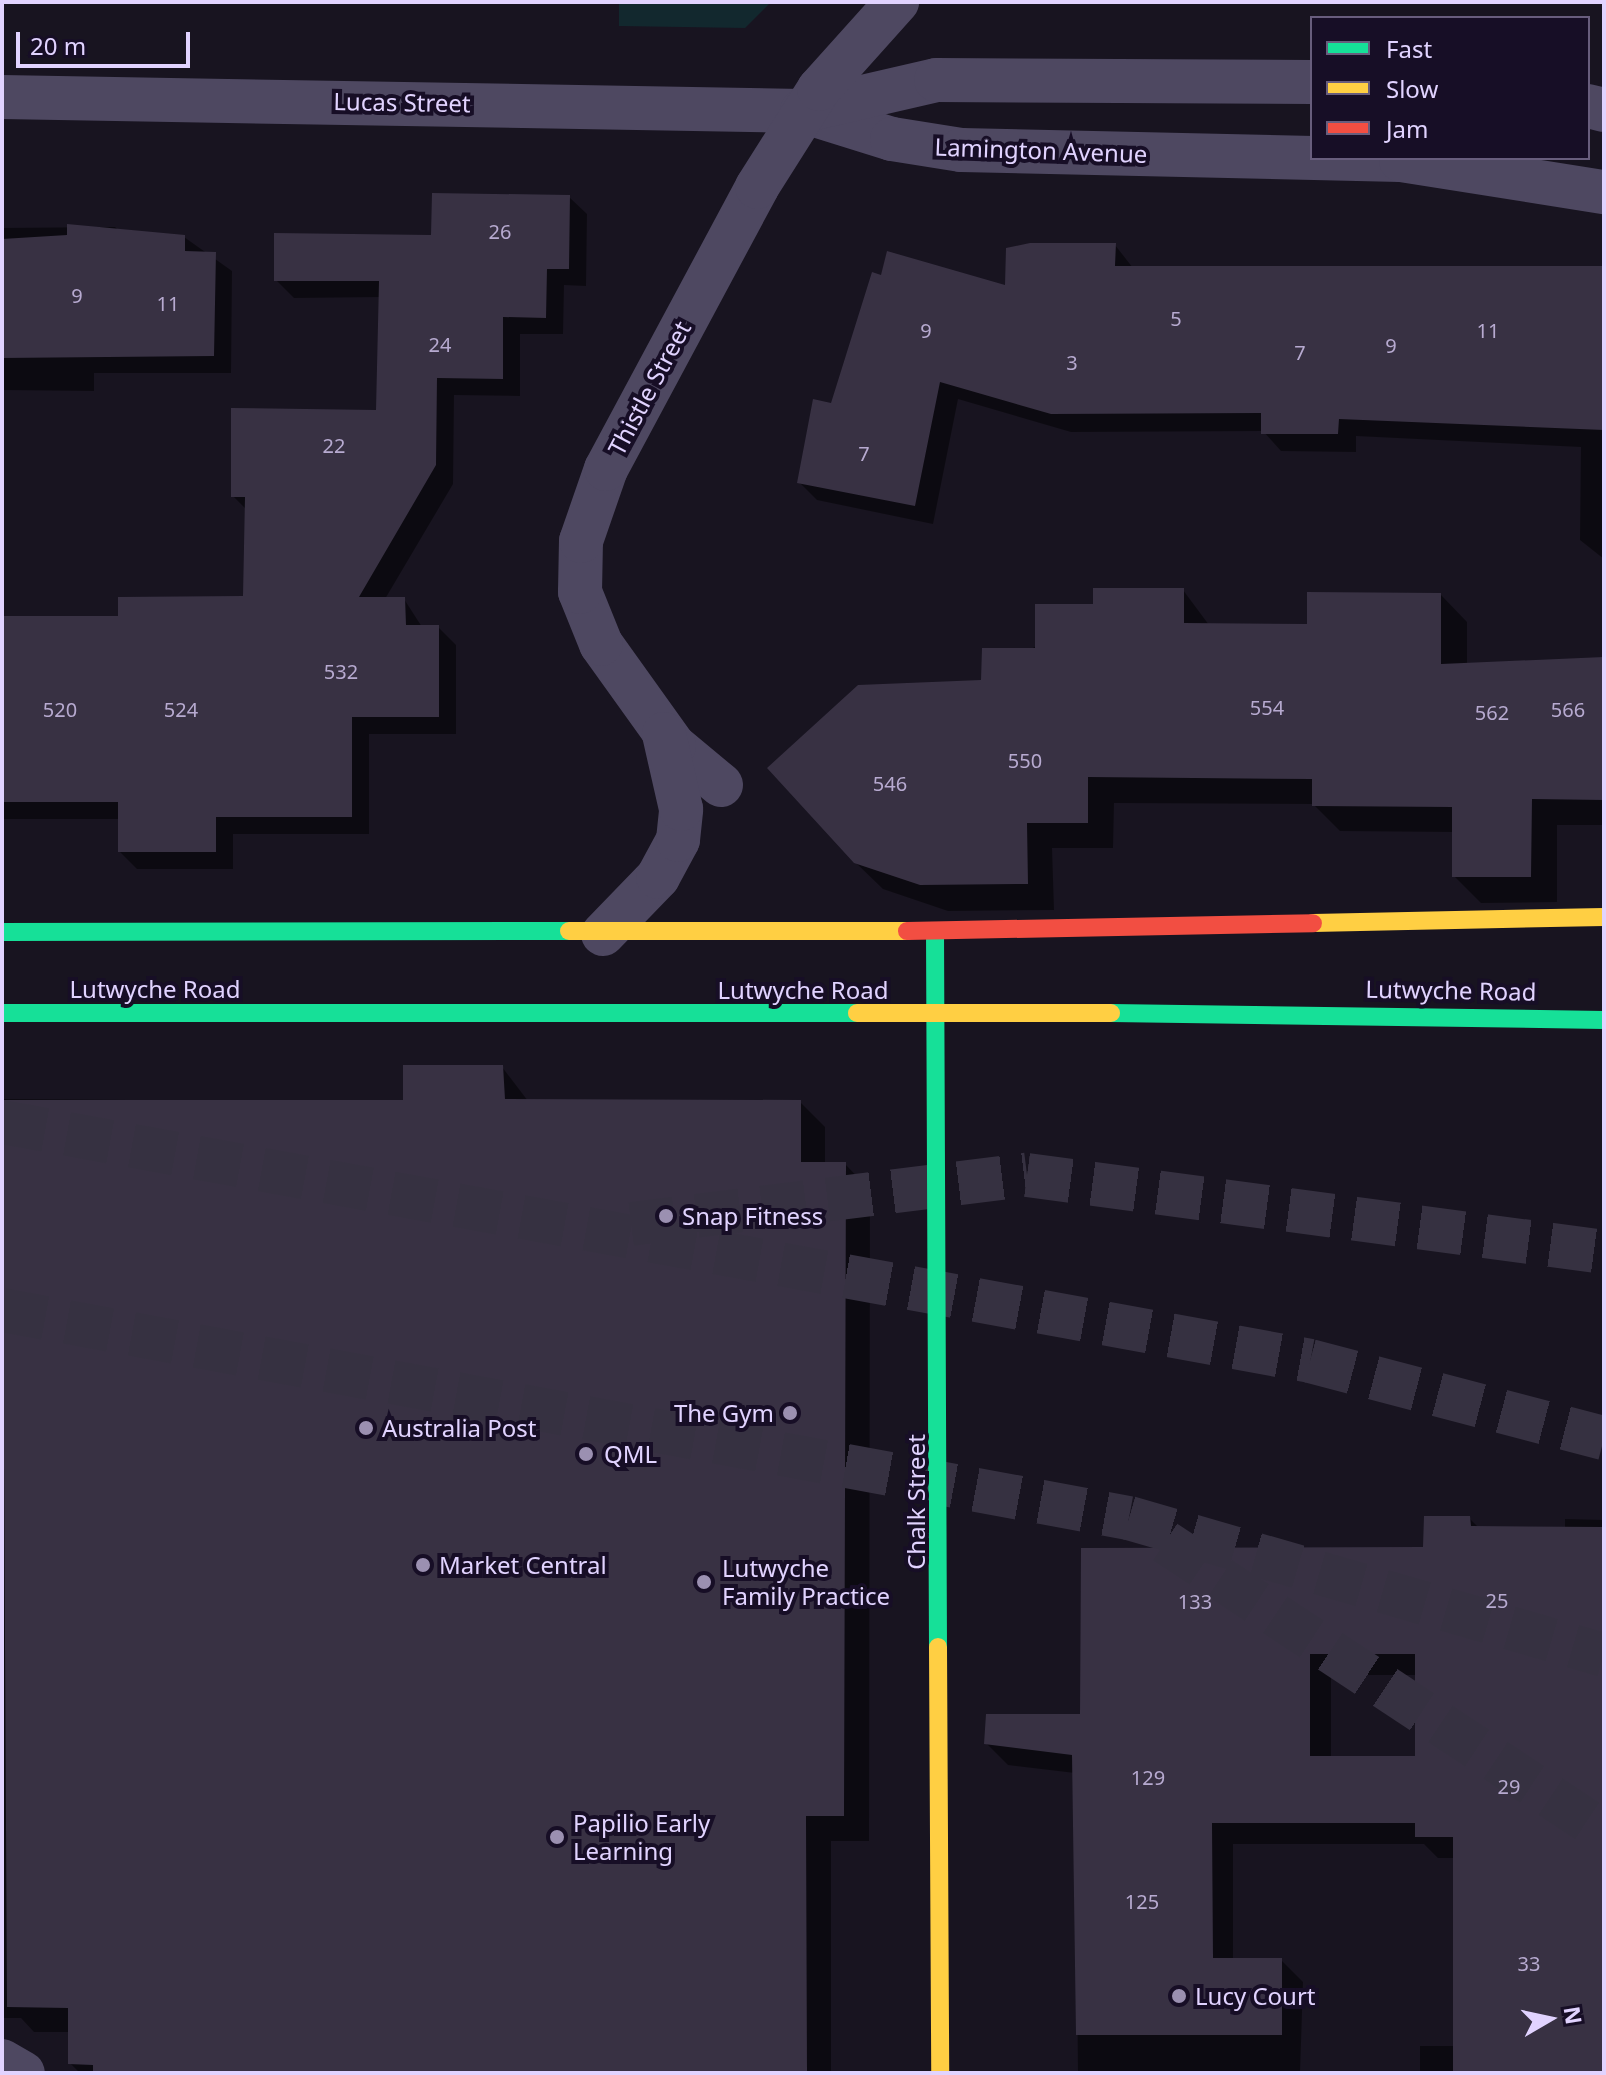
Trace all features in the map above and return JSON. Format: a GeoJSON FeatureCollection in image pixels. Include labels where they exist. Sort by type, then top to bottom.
{"type":"FeatureCollection","features":[{"type":"Feature","properties":{"kind":"main road"},"geometry":{"type":"LineString","coordinates":[[2,932],[603,934],[935,931],[1604,917]]}},
{"type":"Feature","properties":{"kind":"main road","name":"Chalk Street"},"geometry":{"type":"LineString","coordinates":[[935,931],[940,2073]]}},
{"type":"Feature","properties":{"kind":"main road","name":"Lutwyche Road"},"geometry":{"type":"LineString","coordinates":[[2,1013],[1402,1013],[1604,1020]]}},
{"type":"Feature","properties":{"kind":"street","name":"Thistle Street"},"geometry":{"type":"LineString","coordinates":[[721,785],[664,733],[592,626],[578,576],[581,541],[606,469],[802,111],[897,2]]}},
{"type":"Feature","properties":{"kind":"street"},"geometry":{"type":"LineString","coordinates":[[802,111],[896,83],[936,80],[1310,82]]}},
{"type":"Feature","properties":{"kind":"street","name":"Lucas Street"},"geometry":{"type":"LineString","coordinates":[[2,97],[802,111]]}},
{"type":"Feature","properties":{"kind":"street","name":"Lamington Avenue"},"geometry":{"type":"LineString","coordinates":[[802,111],[892,139],[961,150],[1310,158]]}},
{"type":"Feature","properties":{"kind":"street","name":"Lamington Avenue"},"geometry":{"type":"LineString","coordinates":[[1401,160],[1604,192]]}},
{"type":"Feature","properties":{"kind":"street"},"geometry":{"type":"LineString","coordinates":[[603,934],[658,877],[678,840],[681,809],[664,733]]}},
{"type":"Feature","properties":{"kind":"street"},"geometry":{"type":"LineString","coordinates":[[2,2061],[23,2073]]}},
{"type":"Feature","properties":{"kind":"green space"},"geometry":{"type":"Polygon","coordinates":[[[619,2],[771,2],[745,28],[619,26],[619,2]]]}},
{"type":"Feature","properties":{"kind":"building"},"geometry":{"type":"Polygon","coordinates":[[[432,193],[570,195],[569,269],[547,269],[546,318],[503,317],[503,379],[437,378],[436,465],[359,597],[405,597],[406,625],[439,625],[439,717],[352,717],[352,817],[216,817],[216,852],[118,852],[118,802],[2,802],[2,616],[118,616],[118,597],[243,596],[245,497],[231,497],[231,408],[376,410],[379,281],[274,281],[274,233],[431,235],[432,193]]]}},
{"type":"Feature","properties":{"kind":"building"},"geometry":{"type":"Polygon","coordinates":[[[67,224],[185,235],[185,251],[216,252],[214,356],[2,358],[2,239],[67,235],[67,224]]]}},
{"type":"Feature","properties":{"kind":"building"},"geometry":{"type":"Polygon","coordinates":[[[1030,243],[1116,243],[1115,266],[1604,266],[1604,430],[1339,419],[1338,434],[1261,434],[1261,413],[1051,414],[940,382],[915,506],[797,483],[813,399],[831,403],[872,272],[881,275],[887,251],[1005,285],[1006,248],[1030,243]]]}},
{"type":"Feature","properties":{"kind":"building"},"geometry":{"type":"Polygon","coordinates":[[[1093,588],[1184,588],[1184,623],[1307,624],[1307,592],[1441,593],[1441,664],[1604,657],[1604,800],[1532,799],[1531,877],[1452,877],[1452,807],[1312,806],[1312,779],[1088,777],[1088,823],[1027,823],[1028,884],[920,885],[854,863],[767,768],[858,685],[981,680],[982,648],[1035,648],[1035,604],[1093,604],[1093,588]]]}},
{"type":"Feature","properties":{"kind":"building","name":"Market Central"},"geometry":{"type":"Polygon","coordinates":[[[403,1065],[503,1065],[505,1099],[801,1100],[801,1162],[846,1162],[844,1816],[806,1816],[807,2073],[93,2073],[93,2065],[68,2064],[68,2008],[7,2007],[2,1100],[403,1100],[403,1065]]]}},
{"type":"Feature","properties":{"kind":"building"},"geometry":{"type":"Polygon","coordinates":[[[1424,1516],[1470,1516],[1471,1526],[1604,1527],[1604,2073],[1453,2073],[1453,1837],[1415,1837],[1415,1823],[1212,1823],[1213,1958],[1282,1958],[1282,2035],[1076,2035],[1072,1755],[984,1744],[986,1714],[1080,1714],[1081,1548],[1423,1547],[1424,1516]],[[1310,1654],[1310,1756],[1415,1756],[1415,1654],[1310,1654]]]}},
{"type":"Feature","properties":{"kind":"tunnel"},"geometry":{"type":"LineString","coordinates":[[2,1122],[1310,1361],[1604,1438]]}},
{"type":"Feature","properties":{"kind":"tunnel"},"geometry":{"type":"LineString","coordinates":[[631,1224],[1027,1175],[1604,1252]]}},
{"type":"Feature","properties":{"kind":"tunnel"},"geometry":{"type":"LineString","coordinates":[[2,1310],[1129,1518],[1604,1655]]}},
{"type":"Feature","properties":{"kind":"tunnel"},"geometry":{"type":"LineString","coordinates":[[1165,1542],[1604,1832]]}},
{"type":"Feature","properties":{"kind":"traffic: fast"},"geometry":{"type":"LineString","coordinates":[[2,932],[569,931]]}},
{"type":"Feature","properties":{"kind":"traffic: fast"},"geometry":{"type":"LineString","coordinates":[[935,931],[938,1647]]}},
{"type":"Feature","properties":{"kind":"traffic: fast"},"geometry":{"type":"LineString","coordinates":[[2,1013],[857,1013]]}},
{"type":"Feature","properties":{"kind":"traffic: fast"},"geometry":{"type":"LineString","coordinates":[[1111,1013],[1604,1020]]}},
{"type":"Feature","properties":{"kind":"traffic: slow"},"geometry":{"type":"LineString","coordinates":[[1313,923],[1604,917]]}},
{"type":"Feature","properties":{"kind":"traffic: slow"},"geometry":{"type":"LineString","coordinates":[[569,931],[907,931]]}},
{"type":"Feature","properties":{"kind":"traffic: slow"},"geometry":{"type":"LineString","coordinates":[[857,1013],[1111,1013]]}},
{"type":"Feature","properties":{"kind":"traffic: slow"},"geometry":{"type":"LineString","coordinates":[[938,1647],[940,2073]]}},
{"type":"Feature","properties":{"kind":"traffic: jam"},"geometry":{"type":"LineString","coordinates":[[907,931],[1313,923]]}},
{"type":"Feature","properties":{"kind":"place","name":"Snap Fitness"},"geometry":{"type":"Point","coordinates":[666,1216]}},
{"type":"Feature","properties":{"kind":"place","name":"The Gym"},"geometry":{"type":"Point","coordinates":[790,1413]}},
{"type":"Feature","properties":{"kind":"place","name":"Australia Post"},"geometry":{"type":"Point","coordinates":[366,1428]}},
{"type":"Feature","properties":{"kind":"place","name":"QML"},"geometry":{"type":"Point","coordinates":[586,1454]}},
{"type":"Feature","properties":{"kind":"place","name":"Market Central"},"geometry":{"type":"Point","coordinates":[423,1565]}},
{"type":"Feature","properties":{"kind":"place","name":"Lutwyche Family Practice"},"geometry":{"type":"Point","coordinates":[704,1582]}},
{"type":"Feature","properties":{"kind":"place","name":"Papilio Early Learning"},"geometry":{"type":"Point","coordinates":[557,1837]}},
{"type":"Feature","properties":{"kind":"place","name":"Lucy Court"},"geometry":{"type":"Point","coordinates":[1179,1996]}}]}
